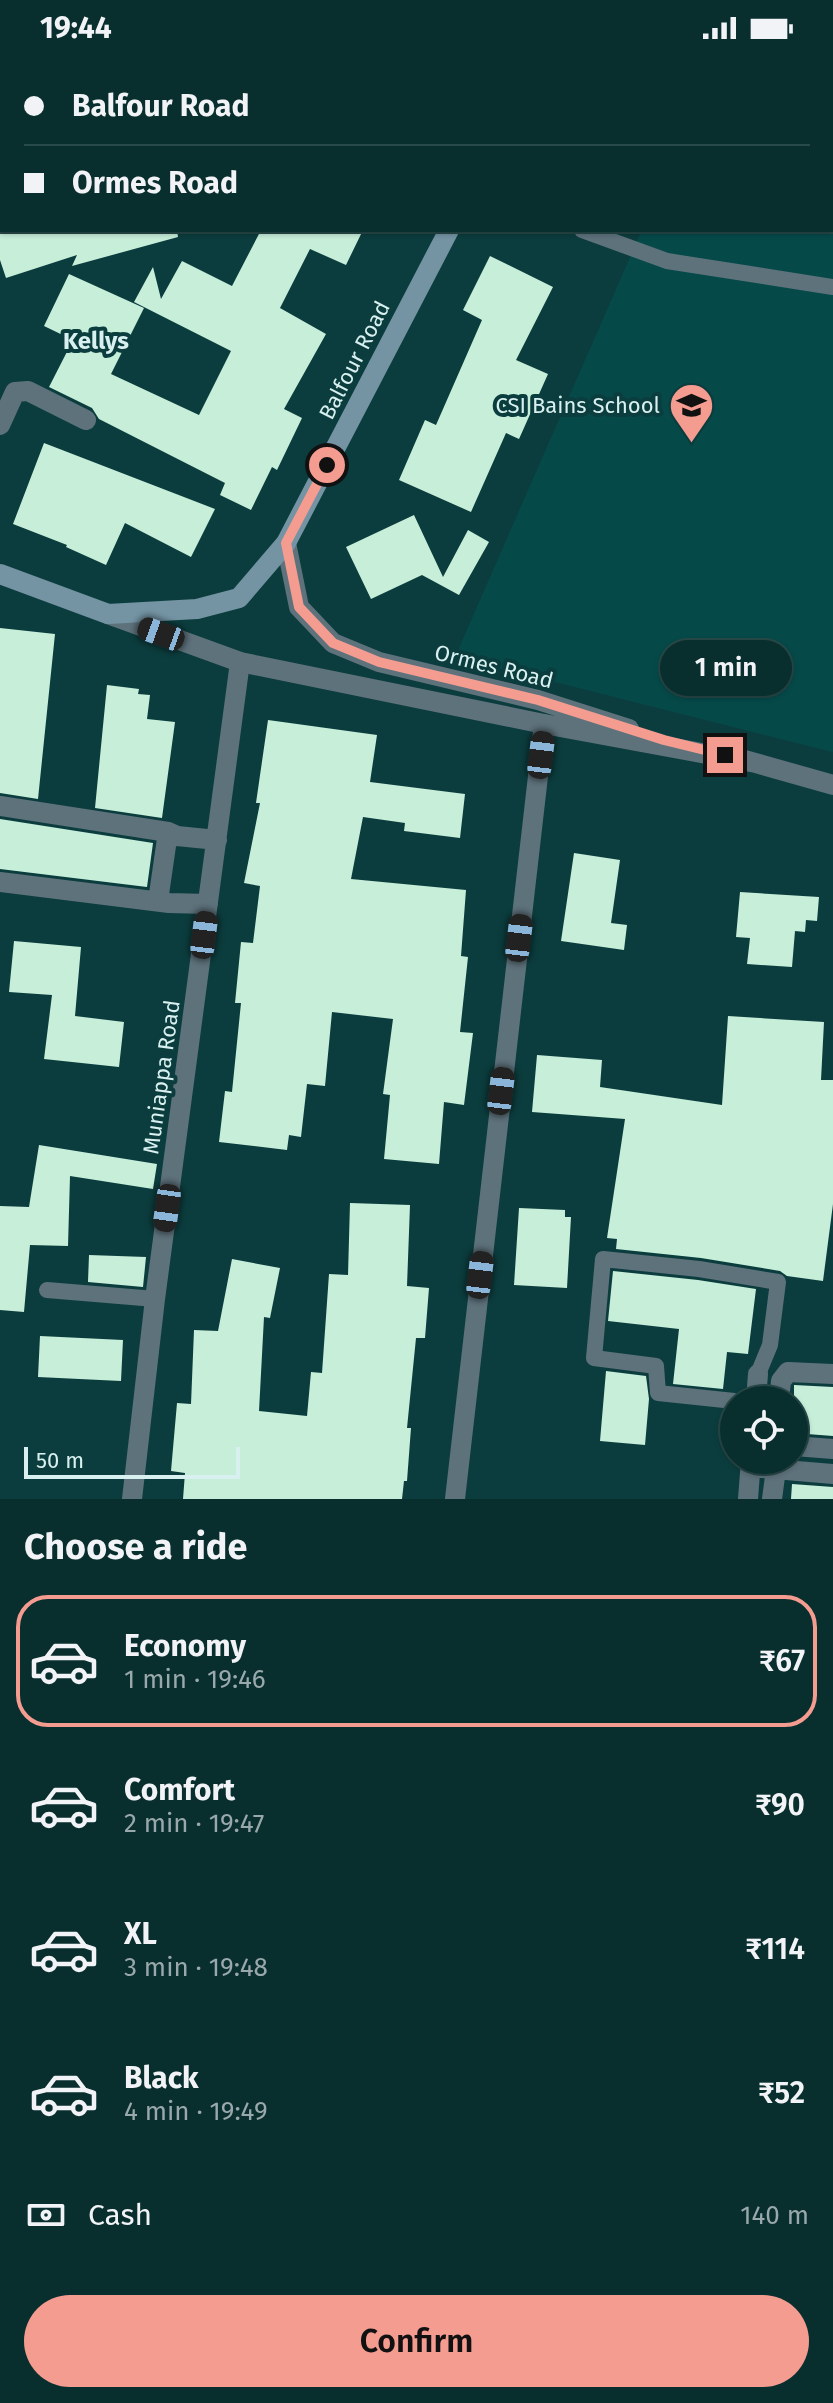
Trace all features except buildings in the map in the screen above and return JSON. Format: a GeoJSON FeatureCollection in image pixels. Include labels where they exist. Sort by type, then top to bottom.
{"type":"FeatureCollection","features":[{"type":"Feature","properties":{"kind":"main road","name":"Balfour Road"},"geometry":{"type":"LineString","coordinates":[[108,614],[197,609],[239,598],[286,543],[448,232]]}},
{"type":"Feature","properties":{"kind":"main road"},"geometry":{"type":"LineString","coordinates":[[0,574],[108,614]]}},
{"type":"Feature","properties":{"kind":"street"},"geometry":{"type":"LineString","coordinates":[[0,425],[15,392],[28,391],[86,420]]}},
{"type":"Feature","properties":{"kind":"street","name":"Ormes Road"},"geometry":{"type":"LineString","coordinates":[[286,543],[299,607],[333,643],[379,662],[538,700],[664,740],[833,785]]}},
{"type":"Feature","properties":{"kind":"street","name":"Ormes Road"},"geometry":{"type":"LineString","coordinates":[[108,614],[240,662],[544,724],[756,763]]}},
{"type":"Feature","properties":{"kind":"street","name":"Muniappa Road"},"geometry":{"type":"LineString","coordinates":[[132,1499],[155,1299],[240,662]]}},
{"type":"Feature","properties":{"kind":"street"},"geometry":{"type":"LineString","coordinates":[[455,1499],[544,724]]}},
{"type":"Feature","properties":{"kind":"street"},"geometry":{"type":"LineString","coordinates":[[0,806],[217,840]]}},
{"type":"Feature","properties":{"kind":"street"},"geometry":{"type":"LineString","coordinates":[[158,901],[168,832]]}},
{"type":"Feature","properties":{"kind":"street"},"geometry":{"type":"LineString","coordinates":[[0,882],[208,904]]}},
{"type":"Feature","properties":{"kind":"street"},"geometry":{"type":"LineString","coordinates":[[780,1386],[788,1372],[833,1374]]}},
{"type":"Feature","properties":{"kind":"street"},"geometry":{"type":"LineString","coordinates":[[757,1386],[758,1374]]}},
{"type":"Feature","properties":{"kind":"street"},"geometry":{"type":"LineString","coordinates":[[808,1447],[833,1449]]}},
{"type":"Feature","properties":{"kind":"street"},"geometry":{"type":"LineString","coordinates":[[808,1472],[833,1474]]}},
{"type":"Feature","properties":{"kind":"street"},"geometry":{"type":"LineString","coordinates":[[748,1499],[750,1474]]}},
{"type":"Feature","properties":{"kind":"street"},"geometry":{"type":"LineString","coordinates":[[772,1499],[775,1474]]}},
{"type":"Feature","properties":{"kind":"lane"},"geometry":{"type":"LineString","coordinates":[[587,232],[667,261],[833,287]]}},
{"type":"Feature","properties":{"kind":"lane"},"geometry":{"type":"LineString","coordinates":[[720,1400],[658,1393],[656,1366],[594,1358],[603,1259],[699,1269],[778,1282],[770,1345],[758,1374]]}},
{"type":"Feature","properties":{"kind":"lane"},"geometry":{"type":"LineString","coordinates":[[47,1290],[155,1299]]}},
{"type":"Feature","properties":{"kind":"shaded area","name":"CSI Bains School"},"geometry":{"type":"Polygon","coordinates":[[[641,232],[833,232],[833,752],[455,657],[641,232]]]}},
{"type":"Feature","properties":{"kind":"place","name":"CSI Bains School"},"geometry":{"type":"Point","coordinates":[691,444]}},
{"type":"Feature","properties":{"kind":"district","name":"Kellys"},"geometry":{"type":"Point","coordinates":[96,341]}},
{"type":"Feature","properties":{"kind":"route"},"geometry":{"type":"LineString","coordinates":[[327,465],[286,543],[299,607],[333,643],[379,662],[538,700],[664,740],[725,755]]}}]}
